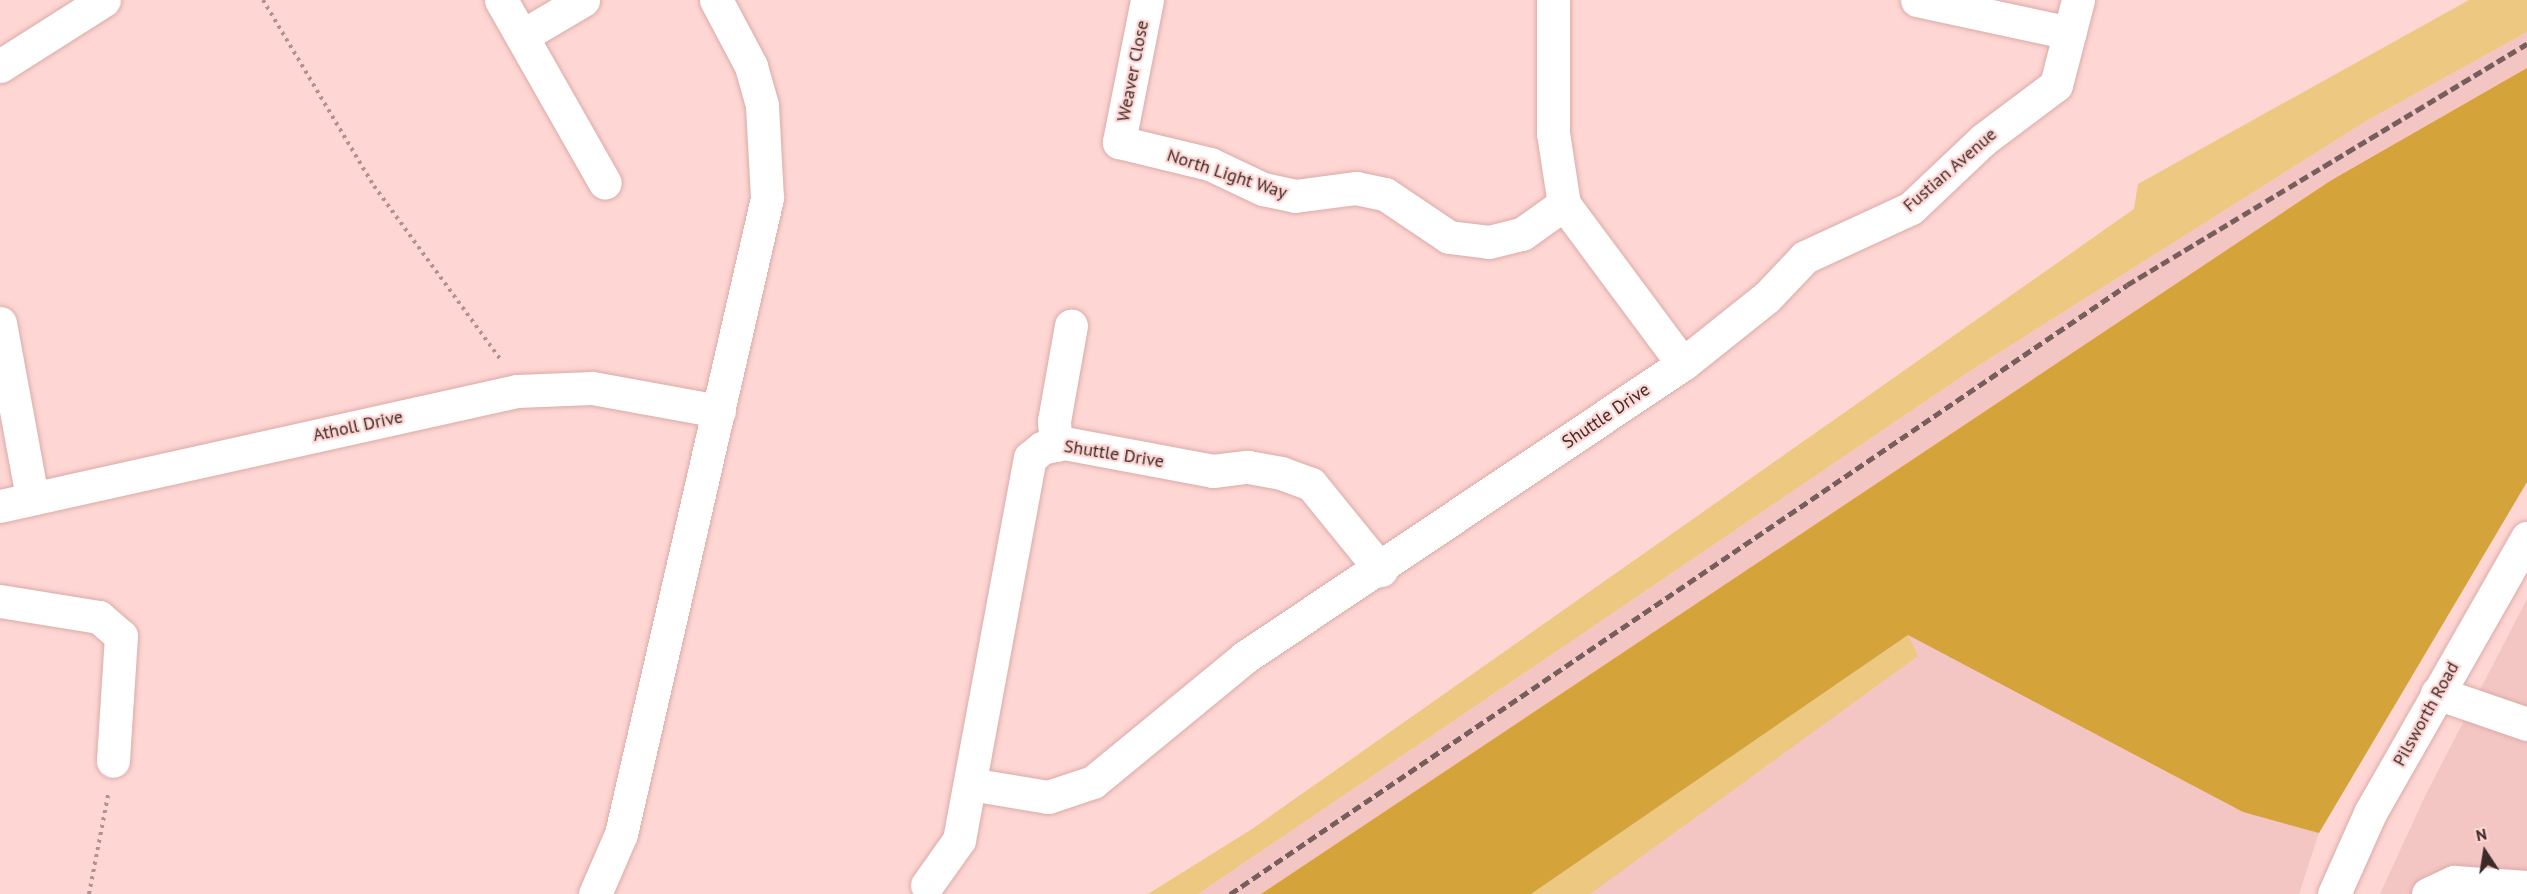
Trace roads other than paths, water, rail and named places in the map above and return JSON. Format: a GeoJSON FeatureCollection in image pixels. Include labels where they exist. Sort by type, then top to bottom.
{"type":"FeatureCollection","features":[{"type":"Feature","properties":{"kind":"street"},"geometry":{"type":"LineString","coordinates":[[0,66],[104,0]]}},
{"type":"Feature","properties":{"kind":"street"},"geometry":{"type":"LineString","coordinates":[[501,0],[605,183]]}},
{"type":"Feature","properties":{"kind":"street"},"geometry":{"type":"LineString","coordinates":[[522,36],[583,0]]}},
{"type":"Feature","properties":{"kind":"street"},"geometry":{"type":"LineString","coordinates":[[595,894],[621,834],[767,198],[762,105],[751,66],[716,0]]}},
{"type":"Feature","properties":{"kind":"street","name":"Weaver Close"},"geometry":{"type":"LineString","coordinates":[[1119,142],[1147,0]]}},
{"type":"Feature","properties":{"kind":"street"},"geometry":{"type":"LineString","coordinates":[[1553,0],[1553,133],[1564,204],[1683,364]]}},
{"type":"Feature","properties":{"kind":"street"},"geometry":{"type":"LineString","coordinates":[[1917,0],[2069,33]]}},
{"type":"Feature","properties":{"kind":"street","name":"Fustian Avenue"},"geometry":{"type":"LineString","coordinates":[[1683,364],[1767,297],[1805,257],[1911,208],[1984,139],[2056,85],[2078,0]]}},
{"type":"Feature","properties":{"kind":"street","name":"North Light Way"},"geometry":{"type":"LineString","coordinates":[[1119,142],[1210,164],[1263,189],[1294,196],[1356,189],[1385,194],[1449,237],[1489,242],[1522,234],[1564,204]]}},
{"type":"Feature","properties":{"kind":"street"},"geometry":{"type":"LineString","coordinates":[[0,323],[32,497]]}},
{"type":"Feature","properties":{"kind":"street"},"geometry":{"type":"LineString","coordinates":[[1056,445],[1054,421],[1071,326]]}},
{"type":"Feature","properties":{"kind":"street","name":"Shuttle Drive"},"geometry":{"type":"LineString","coordinates":[[970,784],[1048,797],[1093,782],[1245,657],[1381,570],[1683,364]]}},
{"type":"Feature","properties":{"kind":"street","name":"Atholl Drive"},"geometry":{"type":"LineString","coordinates":[[0,506],[32,497],[517,391],[592,388],[719,411]]}},
{"type":"Feature","properties":{"kind":"street","name":"Shuttle Drive"},"geometry":{"type":"LineString","coordinates":[[927,885],[959,840],[1030,458],[1056,445],[1213,471],[1248,467],[1301,480],[1311,484],[1381,570]]}},
{"type":"Feature","properties":{"kind":"street","name":"Pilsworth Road"},"geometry":{"type":"LineString","coordinates":[[2334,894],[2370,813],[2527,538]]}},
{"type":"Feature","properties":{"kind":"street"},"geometry":{"type":"LineString","coordinates":[[0,601],[99,617],[121,636],[113,761]]}},
{"type":"Feature","properties":{"kind":"street"},"geometry":{"type":"LineString","coordinates":[[2437,693],[2527,724]]}},
{"type":"Feature","properties":{"kind":"street"},"geometry":{"type":"LineString","coordinates":[[2428,894],[2454,882],[2527,887]]}},
{"type":"Feature","properties":{"kind":"railway"},"geometry":{"type":"LineString","coordinates":[[1230,894],[2127,285],[2527,44]]}}]}
